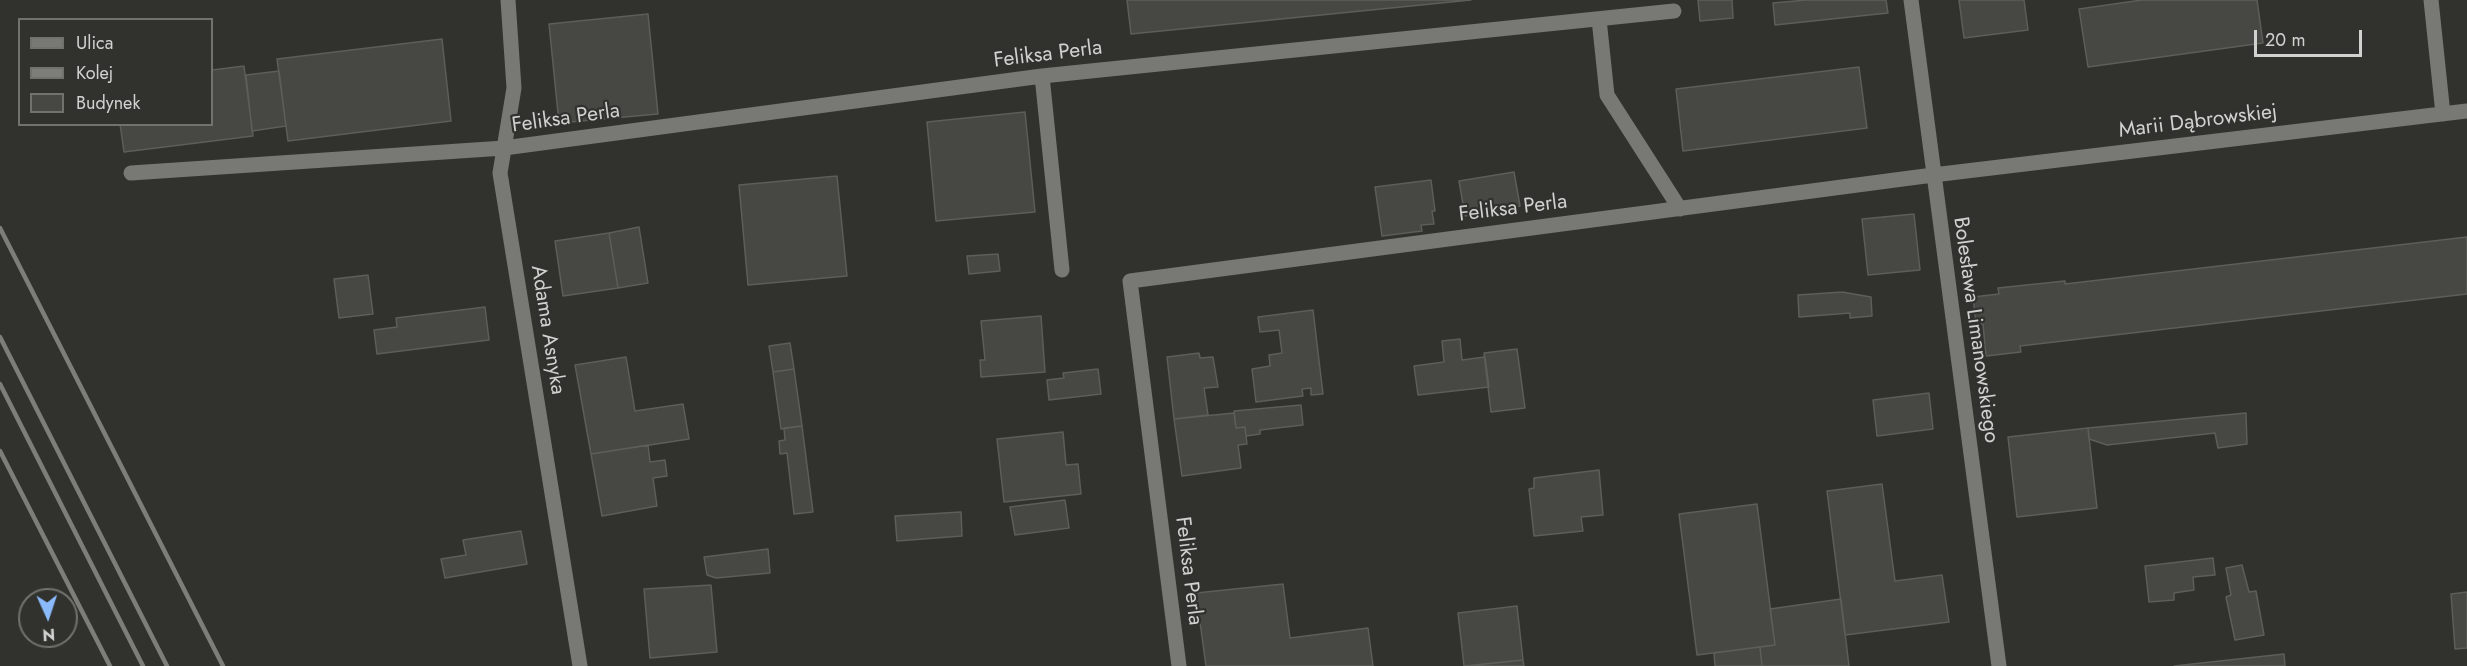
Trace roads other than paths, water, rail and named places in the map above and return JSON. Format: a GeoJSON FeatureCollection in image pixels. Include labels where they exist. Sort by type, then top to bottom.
{"type":"FeatureCollection","features":[{"type":"Feature","properties":{"kind":"street","name":"Adama Asnyka"},"geometry":{"type":"LineString","coordinates":[[508,0],[514,88],[500,173],[580,666]]}},
{"type":"Feature","properties":{"kind":"street","name":"Bolesława Limanowskiego"},"geometry":{"type":"LineString","coordinates":[[1911,0],[1999,666]]}},
{"type":"Feature","properties":{"kind":"street"},"geometry":{"type":"LineString","coordinates":[[2432,0],[2443,114]]}},
{"type":"Feature","properties":{"kind":"street","name":"Feliksa Perla"},"geometry":{"type":"LineString","coordinates":[[131,173],[504,148],[1042,76],[1674,11]]}},
{"type":"Feature","properties":{"kind":"street"},"geometry":{"type":"LineString","coordinates":[[1599,19],[1607,96],[1680,209]]}},
{"type":"Feature","properties":{"kind":"street"},"geometry":{"type":"LineString","coordinates":[[1042,76],[1062,270]]}},
{"type":"Feature","properties":{"kind":"street","name":"Marii Dąbrowskiej"},"geometry":{"type":"LineString","coordinates":[[1933,175],[2467,111]]}},
{"type":"Feature","properties":{"kind":"street","name":"Feliksa Perla"},"geometry":{"type":"LineString","coordinates":[[1179,666],[1130,281],[1933,175]]}},
{"type":"Feature","properties":{"kind":"railway"},"geometry":{"type":"LineString","coordinates":[[0,228],[223,666]]}},
{"type":"Feature","properties":{"kind":"railway"},"geometry":{"type":"LineString","coordinates":[[0,337],[167,666]]}},
{"type":"Feature","properties":{"kind":"railway"},"geometry":{"type":"LineString","coordinates":[[0,384],[143,666]]}},
{"type":"Feature","properties":{"kind":"railway"},"geometry":{"type":"LineString","coordinates":[[0,451],[110,666]]}}]}
